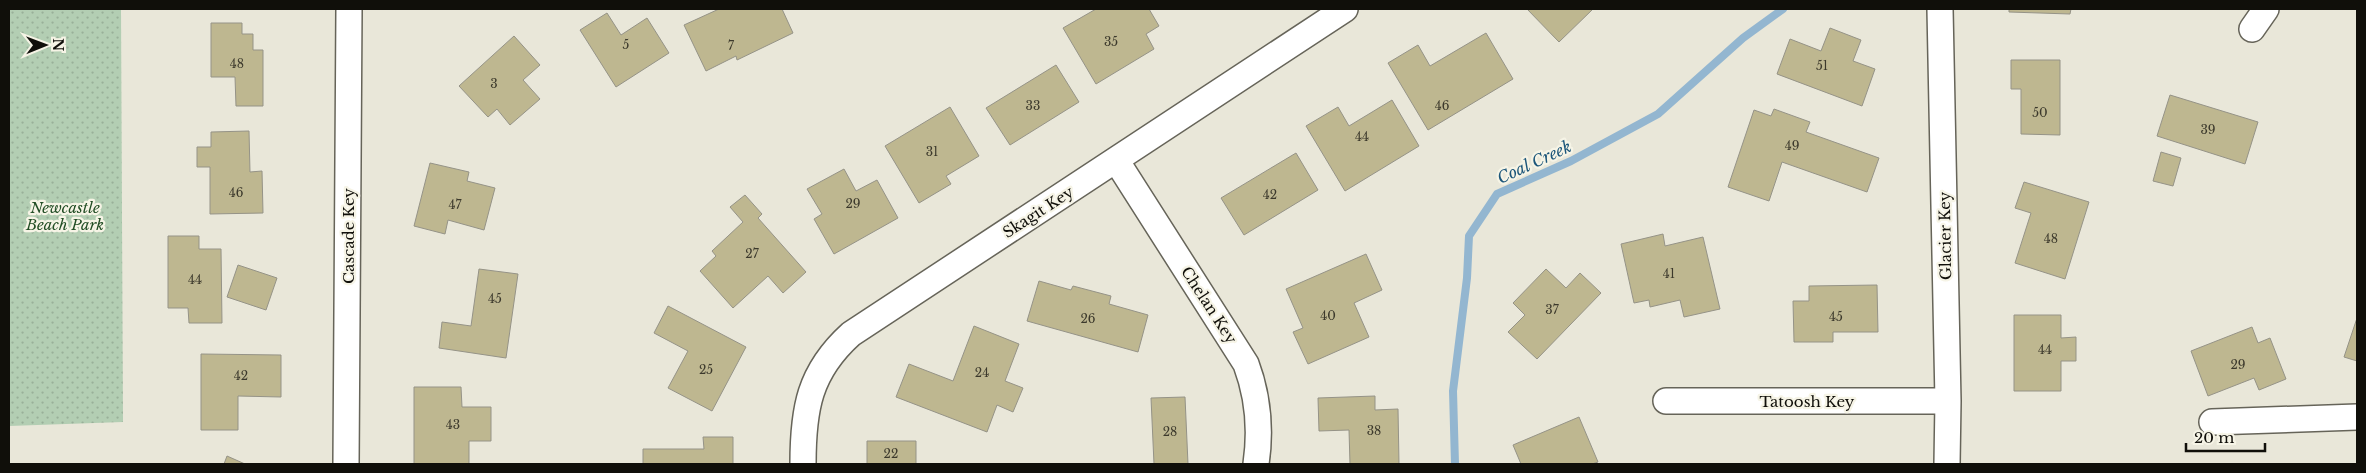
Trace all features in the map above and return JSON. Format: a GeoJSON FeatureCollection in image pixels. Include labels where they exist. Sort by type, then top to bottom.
{"type":"FeatureCollection","features":[{"type":"Feature","properties":{"kind":"street","name":"Cascade Key"},"geometry":{"type":"LineString","coordinates":[[346,464],[349,9]]}},
{"type":"Feature","properties":{"kind":"street","name":"Skagit Key"},"geometry":{"type":"LineString","coordinates":[[803,464],[807,407],[817,374],[833,350],[851,334],[1345,9]]}},
{"type":"Feature","properties":{"kind":"street","name":"Glacier Key"},"geometry":{"type":"LineString","coordinates":[[1940,9],[1948,401],[1947,464]]}},
{"type":"Feature","properties":{"kind":"street","name":"Chelan Key"},"geometry":{"type":"LineString","coordinates":[[1116,160],[1246,364],[1253,383],[1257,403],[1256,464]]}},
{"type":"Feature","properties":{"kind":"street","name":"Tatoosh Key"},"geometry":{"type":"LineString","coordinates":[[1666,401],[1948,401]]}},
{"type":"Feature","properties":{"kind":"street"},"geometry":{"type":"LineString","coordinates":[[2212,422],[2357,417]]}},
{"type":"Feature","properties":{"kind":"green space","name":"Newcastle Beach Park"},"geometry":{"type":"Polygon","coordinates":[[[9,9],[121,9],[123,422],[9,426],[9,9]]]}},
{"type":"Feature","properties":{"kind":"building"},"geometry":{"type":"Polygon","coordinates":[[[719,9],[782,9],[793,33],[737,60],[736,56],[706,71],[684,25],[719,9]]]}},
{"type":"Feature","properties":{"kind":"building"},"geometry":{"type":"Polygon","coordinates":[[[1096,9],[1149,9],[1159,26],[1146,34],[1154,49],[1096,84],[1063,28],[1096,9]]]}},
{"type":"Feature","properties":{"kind":"building"},"geometry":{"type":"Polygon","coordinates":[[[1527,9],[1593,9],[1559,42],[1527,9]]]}},
{"type":"Feature","properties":{"kind":"building"},"geometry":{"type":"Polygon","coordinates":[[[2009,9],[2071,9],[2070,14],[2009,12],[2009,9]]]}},
{"type":"Feature","properties":{"kind":"building"},"geometry":{"type":"Polygon","coordinates":[[[607,13],[621,35],[647,18],[669,53],[616,87],[580,30],[607,13]]]}},
{"type":"Feature","properties":{"kind":"building"},"geometry":{"type":"Polygon","coordinates":[[[211,23],[242,23],[242,34],[253,34],[253,50],[263,50],[263,106],[236,106],[235,77],[211,77],[211,23]]]}},
{"type":"Feature","properties":{"kind":"building"},"geometry":{"type":"Polygon","coordinates":[[[1830,28],[1861,40],[1853,61],[1875,69],[1862,106],[1777,74],[1790,39],[1821,51],[1830,28]]]}},
{"type":"Feature","properties":{"kind":"building"},"geometry":{"type":"Polygon","coordinates":[[[1486,33],[1513,79],[1428,130],[1388,63],[1418,45],[1430,66],[1486,33]]]}},
{"type":"Feature","properties":{"kind":"building"},"geometry":{"type":"Polygon","coordinates":[[[514,36],[540,65],[523,80],[540,99],[510,125],[497,109],[488,117],[459,86],[514,36]]]}},
{"type":"Feature","properties":{"kind":"building"},"geometry":{"type":"Polygon","coordinates":[[[2011,60],[2060,60],[2060,135],[2021,134],[2021,89],[2011,89],[2011,60]]]}},
{"type":"Feature","properties":{"kind":"building"},"geometry":{"type":"Polygon","coordinates":[[[1056,65],[1079,102],[1010,145],[986,108],[1056,65]]]}},
{"type":"Feature","properties":{"kind":"building"},"geometry":{"type":"Polygon","coordinates":[[[2170,95],[2258,122],[2245,164],[2157,136],[2170,95]]]}},
{"type":"Feature","properties":{"kind":"building"},"geometry":{"type":"Polygon","coordinates":[[[1392,100],[1419,146],[1345,191],[1306,126],[1338,107],[1349,126],[1392,100]]]}},
{"type":"Feature","properties":{"kind":"building"},"geometry":{"type":"Polygon","coordinates":[[[950,107],[979,156],[946,176],[951,184],[919,203],[885,146],[950,107]]]}},
{"type":"Feature","properties":{"kind":"building"},"geometry":{"type":"Polygon","coordinates":[[[1774,109],[1810,122],[1806,132],[1879,158],[1867,192],[1782,162],[1769,201],[1728,187],[1754,110],[1771,116],[1774,109]]]}},
{"type":"Feature","properties":{"kind":"building"},"geometry":{"type":"Polygon","coordinates":[[[249,131],[250,172],[262,171],[263,213],[210,214],[210,167],[197,167],[197,147],[211,147],[211,132],[249,131]]]}},
{"type":"Feature","properties":{"kind":"building"},"geometry":{"type":"Polygon","coordinates":[[[2161,152],[2181,158],[2173,186],[2153,181],[2161,152]]]}},
{"type":"Feature","properties":{"kind":"building"},"geometry":{"type":"Polygon","coordinates":[[[1296,153],[1318,190],[1244,235],[1221,198],[1296,153]]]}},
{"type":"Feature","properties":{"kind":"building"},"geometry":{"type":"Polygon","coordinates":[[[430,163],[469,172],[467,181],[495,188],[484,230],[448,220],[445,234],[414,226],[430,163]]]}},
{"type":"Feature","properties":{"kind":"building"},"geometry":{"type":"Polygon","coordinates":[[[844,169],[856,191],[877,180],[898,218],[834,254],[814,219],[822,214],[807,189],[844,169]]]}},
{"type":"Feature","properties":{"kind":"building"},"geometry":{"type":"Polygon","coordinates":[[[2024,182],[2089,202],[2065,279],[2015,263],[2031,213],[2015,208],[2024,182]]]}},
{"type":"Feature","properties":{"kind":"building"},"geometry":{"type":"Polygon","coordinates":[[[745,195],[762,214],[758,218],[806,272],[783,293],[768,276],[733,308],[700,271],[716,256],[712,251],[743,222],[730,207],[745,195]]]}},
{"type":"Feature","properties":{"kind":"building"},"geometry":{"type":"Polygon","coordinates":[[[1663,234],[1665,246],[1703,237],[1720,309],[1684,317],[1680,300],[1650,307],[1649,300],[1634,303],[1621,244],[1663,234]]]}},
{"type":"Feature","properties":{"kind":"building"},"geometry":{"type":"Polygon","coordinates":[[[168,236],[199,236],[199,249],[221,249],[222,323],[189,323],[188,308],[168,308],[168,236]]]}},
{"type":"Feature","properties":{"kind":"building"},"geometry":{"type":"Polygon","coordinates":[[[1366,254],[1382,290],[1354,303],[1369,337],[1308,364],[1293,332],[1303,328],[1286,289],[1366,254]]]}},
{"type":"Feature","properties":{"kind":"building"},"geometry":{"type":"Polygon","coordinates":[[[238,265],[277,278],[266,310],[227,297],[238,265]]]}},
{"type":"Feature","properties":{"kind":"building"},"geometry":{"type":"Polygon","coordinates":[[[479,269],[518,274],[506,358],[439,348],[442,322],[471,326],[479,269]]]}},
{"type":"Feature","properties":{"kind":"building"},"geometry":{"type":"Polygon","coordinates":[[[1546,269],[1566,288],[1580,273],[1601,293],[1537,359],[1508,332],[1525,315],[1513,303],[1546,269]]]}},
{"type":"Feature","properties":{"kind":"building"},"geometry":{"type":"Polygon","coordinates":[[[1039,281],[1071,290],[1073,286],[1111,296],[1109,304],[1148,315],[1138,352],[1027,321],[1039,281]]]}},
{"type":"Feature","properties":{"kind":"building"},"geometry":{"type":"Polygon","coordinates":[[[1877,285],[1878,332],[1833,332],[1833,342],[1794,342],[1793,301],[1809,301],[1809,286],[1877,285]]]}},
{"type":"Feature","properties":{"kind":"building"},"geometry":{"type":"Polygon","coordinates":[[[668,306],[746,347],[712,411],[668,388],[688,351],[654,333],[668,306]]]}},
{"type":"Feature","properties":{"kind":"building"},"geometry":{"type":"Polygon","coordinates":[[[2014,315],[2061,315],[2061,338],[2076,337],[2076,361],[2061,361],[2061,391],[2014,391],[2014,315]]]}},
{"type":"Feature","properties":{"kind":"building"},"geometry":{"type":"Polygon","coordinates":[[[2357,318],[2357,361],[2344,357],[2357,318]]]}},
{"type":"Feature","properties":{"kind":"building"},"geometry":{"type":"Polygon","coordinates":[[[974,326],[1019,344],[1005,381],[1023,388],[1013,412],[997,405],[987,432],[896,397],[909,364],[953,381],[974,326]]]}},
{"type":"Feature","properties":{"kind":"building"},"geometry":{"type":"Polygon","coordinates":[[[2252,327],[2258,343],[2270,338],[2286,379],[2259,390],[2254,378],[2208,396],[2191,351],[2252,327]]]}},
{"type":"Feature","properties":{"kind":"building"},"geometry":{"type":"Polygon","coordinates":[[[201,354],[281,355],[281,397],[238,396],[238,430],[201,430],[201,354]]]}},
{"type":"Feature","properties":{"kind":"building"},"geometry":{"type":"Polygon","coordinates":[[[414,387],[461,387],[462,407],[491,407],[491,441],[469,441],[469,464],[414,464],[414,387]]]}},
{"type":"Feature","properties":{"kind":"building"},"geometry":{"type":"Polygon","coordinates":[[[1375,396],[1375,410],[1398,409],[1399,464],[1350,464],[1349,430],[1319,431],[1318,398],[1375,396]]]}},
{"type":"Feature","properties":{"kind":"building"},"geometry":{"type":"Polygon","coordinates":[[[1185,397],[1188,464],[1154,464],[1151,398],[1185,397]]]}},
{"type":"Feature","properties":{"kind":"building"},"geometry":{"type":"Polygon","coordinates":[[[1579,417],[1598,462],[1592,464],[1521,464],[1513,445],[1579,417]]]}},
{"type":"Feature","properties":{"kind":"building"},"geometry":{"type":"Polygon","coordinates":[[[703,437],[733,437],[733,464],[643,464],[643,449],[704,449],[703,437]]]}},
{"type":"Feature","properties":{"kind":"building"},"geometry":{"type":"Polygon","coordinates":[[[867,441],[916,441],[916,464],[867,464],[867,441]]]}},
{"type":"Feature","properties":{"kind":"building"},"geometry":{"type":"Polygon","coordinates":[[[227,456],[245,464],[224,464],[227,456]]]}},
{"type":"Feature","properties":{"kind":"waterway","name":"Coal Creek"},"geometry":{"type":"LineString","coordinates":[[1455,464],[1453,391],[1467,278],[1469,236],[1497,194],[1571,161],[1658,114],[1743,38],[1783,9]]}}]}
